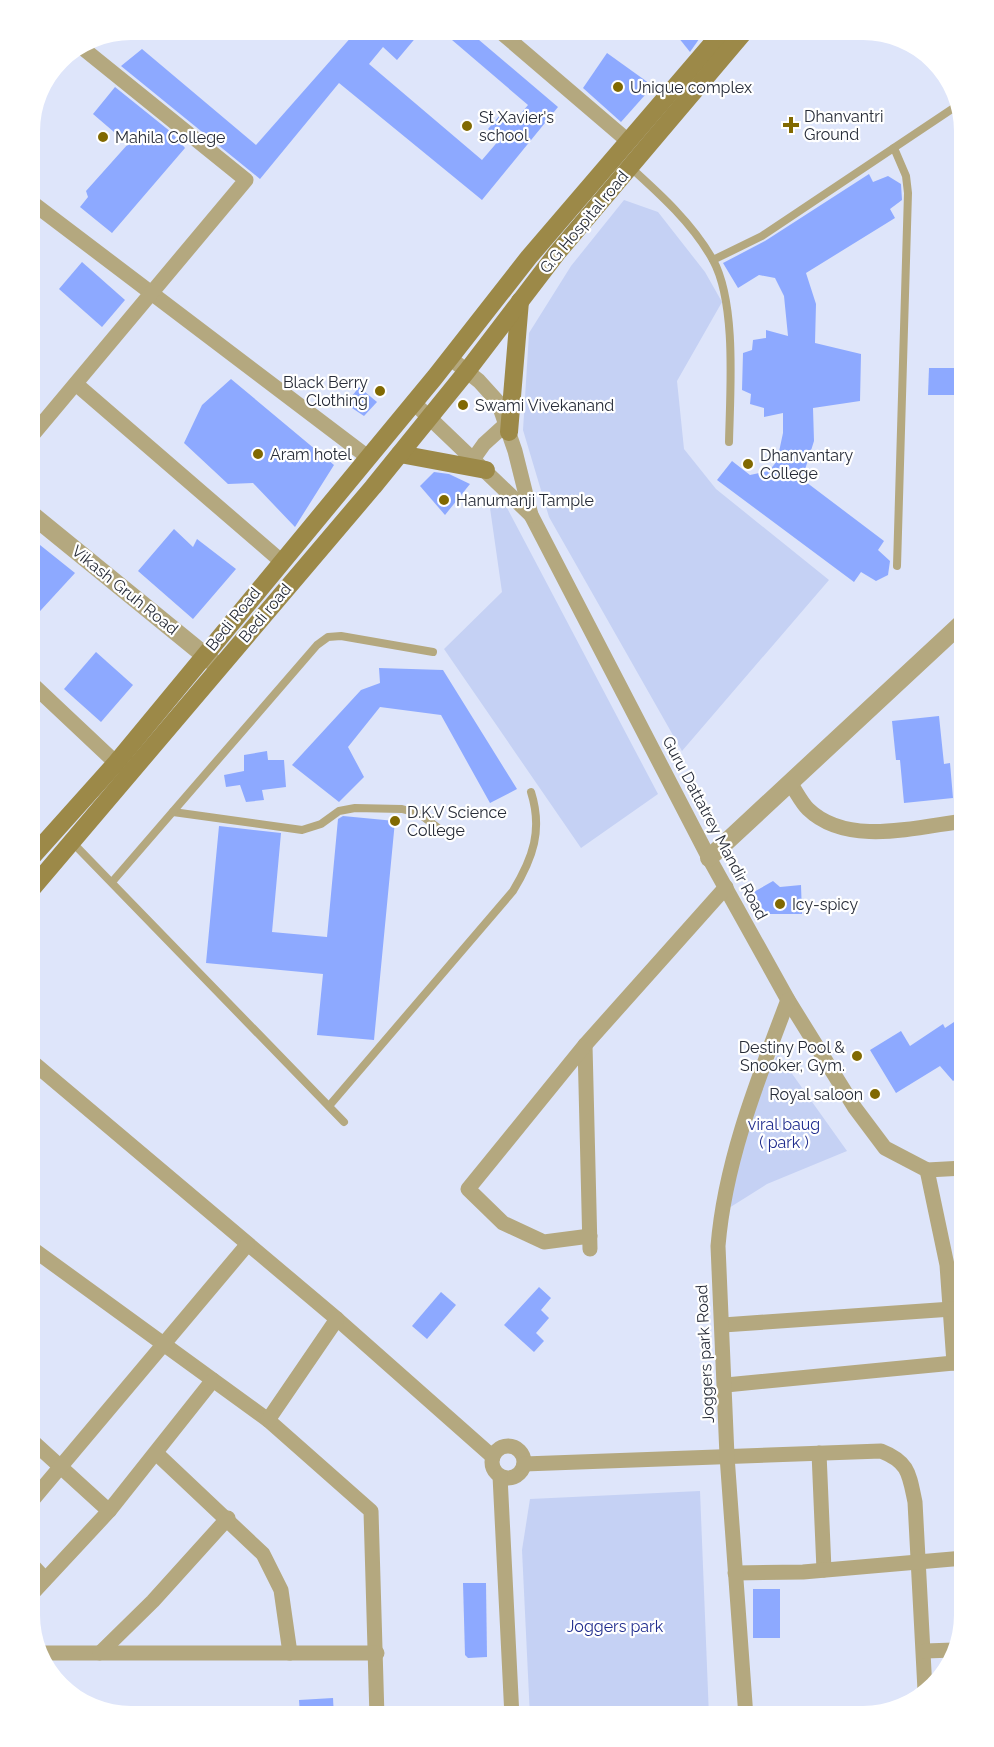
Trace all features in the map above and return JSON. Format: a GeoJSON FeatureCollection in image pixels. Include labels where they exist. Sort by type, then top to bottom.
{"type":"FeatureCollection","features":[{"type":"Feature","properties":{"kind":"main road","name":"G.G Hospital road"},"geometry":{"type":"LineString","coordinates":[[435,377],[529,257],[714,41]]}},
{"type":"Feature","properties":{"kind":"main road","name":"G.G Hospital road"},"geometry":{"type":"LineString","coordinates":[[430,417],[520,299],[737,41]]}},
{"type":"Feature","properties":{"kind":"main road"},"geometry":{"type":"LineString","coordinates":[[508,428],[520,299]]}},
{"type":"Feature","properties":{"kind":"main road","name":"Bedi Road"},"geometry":{"type":"LineString","coordinates":[[41,844],[116,763],[435,377]]}},
{"type":"Feature","properties":{"kind":"main road","name":"Bedi road"},"geometry":{"type":"LineString","coordinates":[[41,878],[430,417]]}},
{"type":"Feature","properties":{"kind":"main road"},"geometry":{"type":"LineString","coordinates":[[400,454],[480,464]]}},
{"type":"Feature","properties":{"kind":"street"},"geometry":{"type":"LineString","coordinates":[[511,41],[628,141]]}},
{"type":"Feature","properties":{"kind":"street"},"geometry":{"type":"LineString","coordinates":[[41,425],[246,180],[88,52]]}},
{"type":"Feature","properties":{"kind":"street"},"geometry":{"type":"LineString","coordinates":[[41,212],[369,458]]}},
{"type":"Feature","properties":{"kind":"street","name":"Guru Dattatrey Mandir Road"},"geometry":{"type":"LineString","coordinates":[[450,358],[467,371],[498,402],[508,428],[531,515],[709,858],[788,1000],[855,1107],[885,1148],[927,1170]]}},
{"type":"Feature","properties":{"kind":"street"},"geometry":{"type":"LineString","coordinates":[[75,384],[281,561]]}},
{"type":"Feature","properties":{"kind":"street","name":"Guru Dattatrey Mandir Road"},"geometry":{"type":"LineString","coordinates":[[413,402],[531,515]]}},
{"type":"Feature","properties":{"kind":"street"},"geometry":{"type":"LineString","coordinates":[[480,464],[484,444],[508,428]]}},
{"type":"Feature","properties":{"kind":"street","name":"Vikash Gruh Road"},"geometry":{"type":"LineString","coordinates":[[41,522],[219,667]]}},
{"type":"Feature","properties":{"kind":"street"},"geometry":{"type":"LineString","coordinates":[[709,858],[954,630]]}},
{"type":"Feature","properties":{"kind":"street"},"geometry":{"type":"LineString","coordinates":[[41,692],[116,763]]}},
{"type":"Feature","properties":{"kind":"street"},"geometry":{"type":"LineString","coordinates":[[790,783],[808,809],[828,823],[853,830],[883,831],[954,822]]}},
{"type":"Feature","properties":{"kind":"street"},"geometry":{"type":"LineString","coordinates":[[585,1045],[590,1243],[544,1242],[503,1223],[468,1189],[585,1045],[726,887]]}},
{"type":"Feature","properties":{"kind":"street","name":"Joggers park Road"},"geometry":{"type":"LineString","coordinates":[[745,1706],[727,1456],[726,1385],[718,1246],[721,1213],[744,1122],[788,1000]]}},
{"type":"Feature","properties":{"kind":"street"},"geometry":{"type":"LineString","coordinates":[[41,1069],[337,1319],[493,1457]]}},
{"type":"Feature","properties":{"kind":"street"},"geometry":{"type":"LineString","coordinates":[[954,1169],[927,1170],[941,1225],[954,1324]]}},
{"type":"Feature","properties":{"kind":"street"},"geometry":{"type":"LineString","coordinates":[[41,1490],[248,1245]]}},
{"type":"Feature","properties":{"kind":"street"},"geometry":{"type":"LineString","coordinates":[[41,1255],[268,1420],[371,1511],[377,1706]]}},
{"type":"Feature","properties":{"kind":"street"},"geometry":{"type":"LineString","coordinates":[[723,1325],[952,1309]]}},
{"type":"Feature","properties":{"kind":"street"},"geometry":{"type":"LineString","coordinates":[[268,1420],[337,1319]]}},
{"type":"Feature","properties":{"kind":"street"},"geometry":{"type":"LineString","coordinates":[[726,1385],[954,1363]]}},
{"type":"Feature","properties":{"kind":"street"},"geometry":{"type":"LineString","coordinates":[[41,1584],[108,1511],[156,1454],[213,1380]]}},
{"type":"Feature","properties":{"kind":"street"},"geometry":{"type":"LineString","coordinates":[[500,1476],[516,1476],[524,1464],[522,1454],[509,1447],[500,1449],[493,1457],[493,1468],[500,1476],[511,1706]]}},
{"type":"Feature","properties":{"kind":"street"},"geometry":{"type":"LineString","coordinates":[[41,1450],[108,1511]]}},
{"type":"Feature","properties":{"kind":"street"},"geometry":{"type":"LineString","coordinates":[[524,1464],[881,1451],[898,1458],[909,1473],[915,1502],[925,1681]]}},
{"type":"Feature","properties":{"kind":"street"},"geometry":{"type":"LineString","coordinates":[[819,1453],[824,1570]]}},
{"type":"Feature","properties":{"kind":"street"},"geometry":{"type":"LineString","coordinates":[[156,1454],[228,1518],[263,1554],[276,1576],[290,1653]]}},
{"type":"Feature","properties":{"kind":"street"},"geometry":{"type":"LineString","coordinates":[[100,1653],[153,1601],[228,1518]]}},
{"type":"Feature","properties":{"kind":"street"},"geometry":{"type":"LineString","coordinates":[[735,1573],[824,1570],[954,1559]]}},
{"type":"Feature","properties":{"kind":"street"},"geometry":{"type":"LineString","coordinates":[[41,1575],[45,1579]]}},
{"type":"Feature","properties":{"kind":"street"},"geometry":{"type":"LineString","coordinates":[[925,1651],[947,1650]]}},
{"type":"Feature","properties":{"kind":"street"},"geometry":{"type":"LineString","coordinates":[[49,1653],[377,1653]]}},
{"type":"Feature","properties":{"kind":"lane"},"geometry":{"type":"LineString","coordinates":[[713,260],[762,236],[951,110]]}},
{"type":"Feature","properties":{"kind":"lane"},"geometry":{"type":"LineString","coordinates":[[894,148],[906,176],[908,193],[897,566]]}},
{"type":"Feature","properties":{"kind":"lane"},"geometry":{"type":"LineString","coordinates":[[630,167],[675,211],[713,260],[720,279],[730,334],[729,442]]}},
{"type":"Feature","properties":{"kind":"lane"},"geometry":{"type":"LineString","coordinates":[[112,882],[317,645],[328,637],[357,638],[433,652]]}},
{"type":"Feature","properties":{"kind":"lane"},"geometry":{"type":"LineString","coordinates":[[330,1106],[513,891],[527,867],[537,840],[538,824],[531,792]]}},
{"type":"Feature","properties":{"kind":"lane"},"geometry":{"type":"LineString","coordinates":[[173,812],[302,830],[321,824],[339,812],[387,808],[420,814],[438,828]]}},
{"type":"Feature","properties":{"kind":"lane"},"geometry":{"type":"LineString","coordinates":[[71,841],[344,1122]]}},
{"type":"Feature","properties":{"kind":"green space"},"geometry":{"type":"Polygon","coordinates":[[[624,200],[658,212],[705,272],[722,302],[677,381],[684,449],[716,489],[829,580],[682,751],[549,517],[523,430],[529,333],[571,266],[624,200]]]}},
{"type":"Feature","properties":{"kind":"green space"},"geometry":{"type":"Polygon","coordinates":[[[506,506],[658,794],[581,848],[444,649],[502,592],[490,508],[506,506]]]}},
{"type":"Feature","properties":{"kind":"green space","name":"viral baug ( park )"},"geometry":{"type":"Polygon","coordinates":[[[778,1054],[847,1151],[767,1184],[721,1213],[751,1103],[778,1054]]]}},
{"type":"Feature","properties":{"kind":"green space","name":"Joggers park"},"geometry":{"type":"Polygon","coordinates":[[[700,1491],[709,1706],[529,1706],[522,1550],[530,1499],[700,1491]]]}},
{"type":"Feature","properties":{"kind":"building"},"geometry":{"type":"Polygon","coordinates":[[[348,41],[413,41],[397,60],[383,47],[369,64],[482,160],[500,139],[488,129],[500,115],[511,125],[528,105],[453,41],[480,41],[558,107],[482,200],[339,83],[260,179],[121,66],[142,49],[256,145],[348,41]]]}},
{"type":"Feature","properties":{"kind":"building"},"geometry":{"type":"Polygon","coordinates":[[[681,41],[698,41],[690,52],[681,41]]]}},
{"type":"Feature","properties":{"kind":"building","name":"Unique complex"},"geometry":{"type":"Polygon","coordinates":[[[607,53],[653,86],[621,122],[583,88],[607,53]]]}},
{"type":"Feature","properties":{"kind":"building"},"geometry":{"type":"Polygon","coordinates":[[[115,87],[171,132],[185,148],[112,233],[80,207],[88,197],[86,191],[128,144],[93,114],[115,87]]]}},
{"type":"Feature","properties":{"kind":"building"},"geometry":{"type":"Polygon","coordinates":[[[869,174],[873,182],[888,176],[901,184],[902,200],[890,209],[895,218],[806,273],[816,304],[815,343],[861,354],[860,401],[813,408],[814,441],[802,479],[884,541],[878,550],[890,561],[888,575],[876,581],[861,572],[854,582],[717,480],[732,461],[750,475],[769,471],[777,461],[783,433],[783,413],[764,417],[764,408],[750,404],[751,394],[742,390],[743,353],[752,350],[753,340],[766,338],[766,330],[788,336],[784,296],[775,278],[759,275],[738,288],[723,263],[765,241],[869,174]]]}},
{"type":"Feature","properties":{"kind":"building"},"geometry":{"type":"Polygon","coordinates":[[[82,262],[125,300],[102,327],[59,289],[82,262]]]}},
{"type":"Feature","properties":{"kind":"building"},"geometry":{"type":"Polygon","coordinates":[[[929,368],[954,368],[954,395],[928,395],[929,368]]]}},
{"type":"Feature","properties":{"kind":"building","name":"Aram hotel"},"geometry":{"type":"Polygon","coordinates":[[[231,379],[334,465],[295,527],[253,483],[228,484],[184,443],[202,405],[231,379]]]}},
{"type":"Feature","properties":{"kind":"building"},"geometry":{"type":"Polygon","coordinates":[[[359,387],[377,402],[364,416],[346,404],[359,387]]]}},
{"type":"Feature","properties":{"kind":"building","name":"Hanumanji Tample"},"geometry":{"type":"Polygon","coordinates":[[[434,472],[449,474],[470,484],[445,515],[420,486],[434,472]]]}},
{"type":"Feature","properties":{"kind":"building"},"geometry":{"type":"Polygon","coordinates":[[[174,529],[193,547],[197,539],[236,569],[193,619],[138,571],[174,529]]]}},
{"type":"Feature","properties":{"kind":"building"},"geometry":{"type":"Polygon","coordinates":[[[41,546],[75,573],[41,610],[41,546]]]}},
{"type":"Feature","properties":{"kind":"building"},"geometry":{"type":"Polygon","coordinates":[[[96,652],[133,685],[101,722],[64,689],[96,652]]]}},
{"type":"Feature","properties":{"kind":"building"},"geometry":{"type":"Polygon","coordinates":[[[379,668],[443,670],[517,789],[490,803],[441,715],[380,707],[348,747],[364,777],[339,802],[292,765],[361,690],[380,683],[379,668]]]}},
{"type":"Feature","properties":{"kind":"building"},"geometry":{"type":"Polygon","coordinates":[[[939,716],[944,764],[950,763],[953,798],[904,803],[900,760],[896,760],[892,721],[939,716]]]}},
{"type":"Feature","properties":{"kind":"building"},"geometry":{"type":"Polygon","coordinates":[[[267,751],[268,760],[284,760],[286,787],[262,790],[264,800],[246,802],[240,785],[226,787],[224,775],[244,771],[244,755],[267,751]]]}},
{"type":"Feature","properties":{"kind":"building"},"geometry":{"type":"Polygon","coordinates":[[[343,816],[395,821],[374,1040],[317,1035],[323,974],[206,963],[219,826],[281,833],[272,932],[327,937],[338,819],[343,816]]]}},
{"type":"Feature","properties":{"kind":"building","name":"Icy-spicy"},"geometry":{"type":"Polygon","coordinates":[[[773,881],[780,887],[801,885],[802,914],[766,914],[752,893],[773,881]]]}},
{"type":"Feature","properties":{"kind":"building"},"geometry":{"type":"Polygon","coordinates":[[[954,1022],[954,1080],[940,1066],[896,1093],[870,1050],[901,1031],[910,1046],[943,1024],[945,1028],[954,1022]]]}},
{"type":"Feature","properties":{"kind":"building"},"geometry":{"type":"Polygon","coordinates":[[[539,1287],[551,1298],[541,1310],[549,1318],[536,1333],[544,1341],[534,1352],[504,1325],[539,1287]]]}},
{"type":"Feature","properties":{"kind":"building"},"geometry":{"type":"Polygon","coordinates":[[[441,1292],[456,1305],[427,1339],[412,1326],[441,1292]]]}},
{"type":"Feature","properties":{"kind":"building"},"geometry":{"type":"Polygon","coordinates":[[[463,1583],[486,1583],[487,1657],[468,1658],[465,1655],[463,1583]]]}},
{"type":"Feature","properties":{"kind":"building"},"geometry":{"type":"Polygon","coordinates":[[[753,1589],[780,1589],[780,1638],[753,1638],[753,1589]]]}},
{"type":"Feature","properties":{"kind":"building"},"geometry":{"type":"Polygon","coordinates":[[[333,1698],[333,1706],[299,1706],[299,1700],[333,1698]]]}},
{"type":"Feature","properties":{"kind":"place","name":"Unique complex"},"geometry":{"type":"Point","coordinates":[618,87]}},
{"type":"Feature","properties":{"kind":"place","name":"Dhanvantri Ground"},"geometry":{"type":"Point","coordinates":[791,125]}},
{"type":"Feature","properties":{"kind":"place","name":"St Xavier's school"},"geometry":{"type":"Point","coordinates":[467,126]}},
{"type":"Feature","properties":{"kind":"place","name":"Mahila College"},"geometry":{"type":"Point","coordinates":[103,137]}},
{"type":"Feature","properties":{"kind":"place","name":"Black Berry Clothing"},"geometry":{"type":"Point","coordinates":[380,391]}},
{"type":"Feature","properties":{"kind":"place","name":"Swami Vivekanand"},"geometry":{"type":"Point","coordinates":[463,405]}},
{"type":"Feature","properties":{"kind":"place","name":"Aram hotel"},"geometry":{"type":"Point","coordinates":[258,454]}},
{"type":"Feature","properties":{"kind":"place","name":"Dhanvantary College"},"geometry":{"type":"Point","coordinates":[748,464]}},
{"type":"Feature","properties":{"kind":"place","name":"Hanumanji Tample"},"geometry":{"type":"Point","coordinates":[444,500]}},
{"type":"Feature","properties":{"kind":"place","name":"D.K.V Science College"},"geometry":{"type":"Point","coordinates":[395,821]}},
{"type":"Feature","properties":{"kind":"place","name":"Icy-spicy"},"geometry":{"type":"Point","coordinates":[780,904]}},
{"type":"Feature","properties":{"kind":"place","name":"Destiny Pool & Snooker, Gym."},"geometry":{"type":"Point","coordinates":[857,1056]}},
{"type":"Feature","properties":{"kind":"place","name":"Royal saloon"},"geometry":{"type":"Point","coordinates":[875,1094]}}]}
